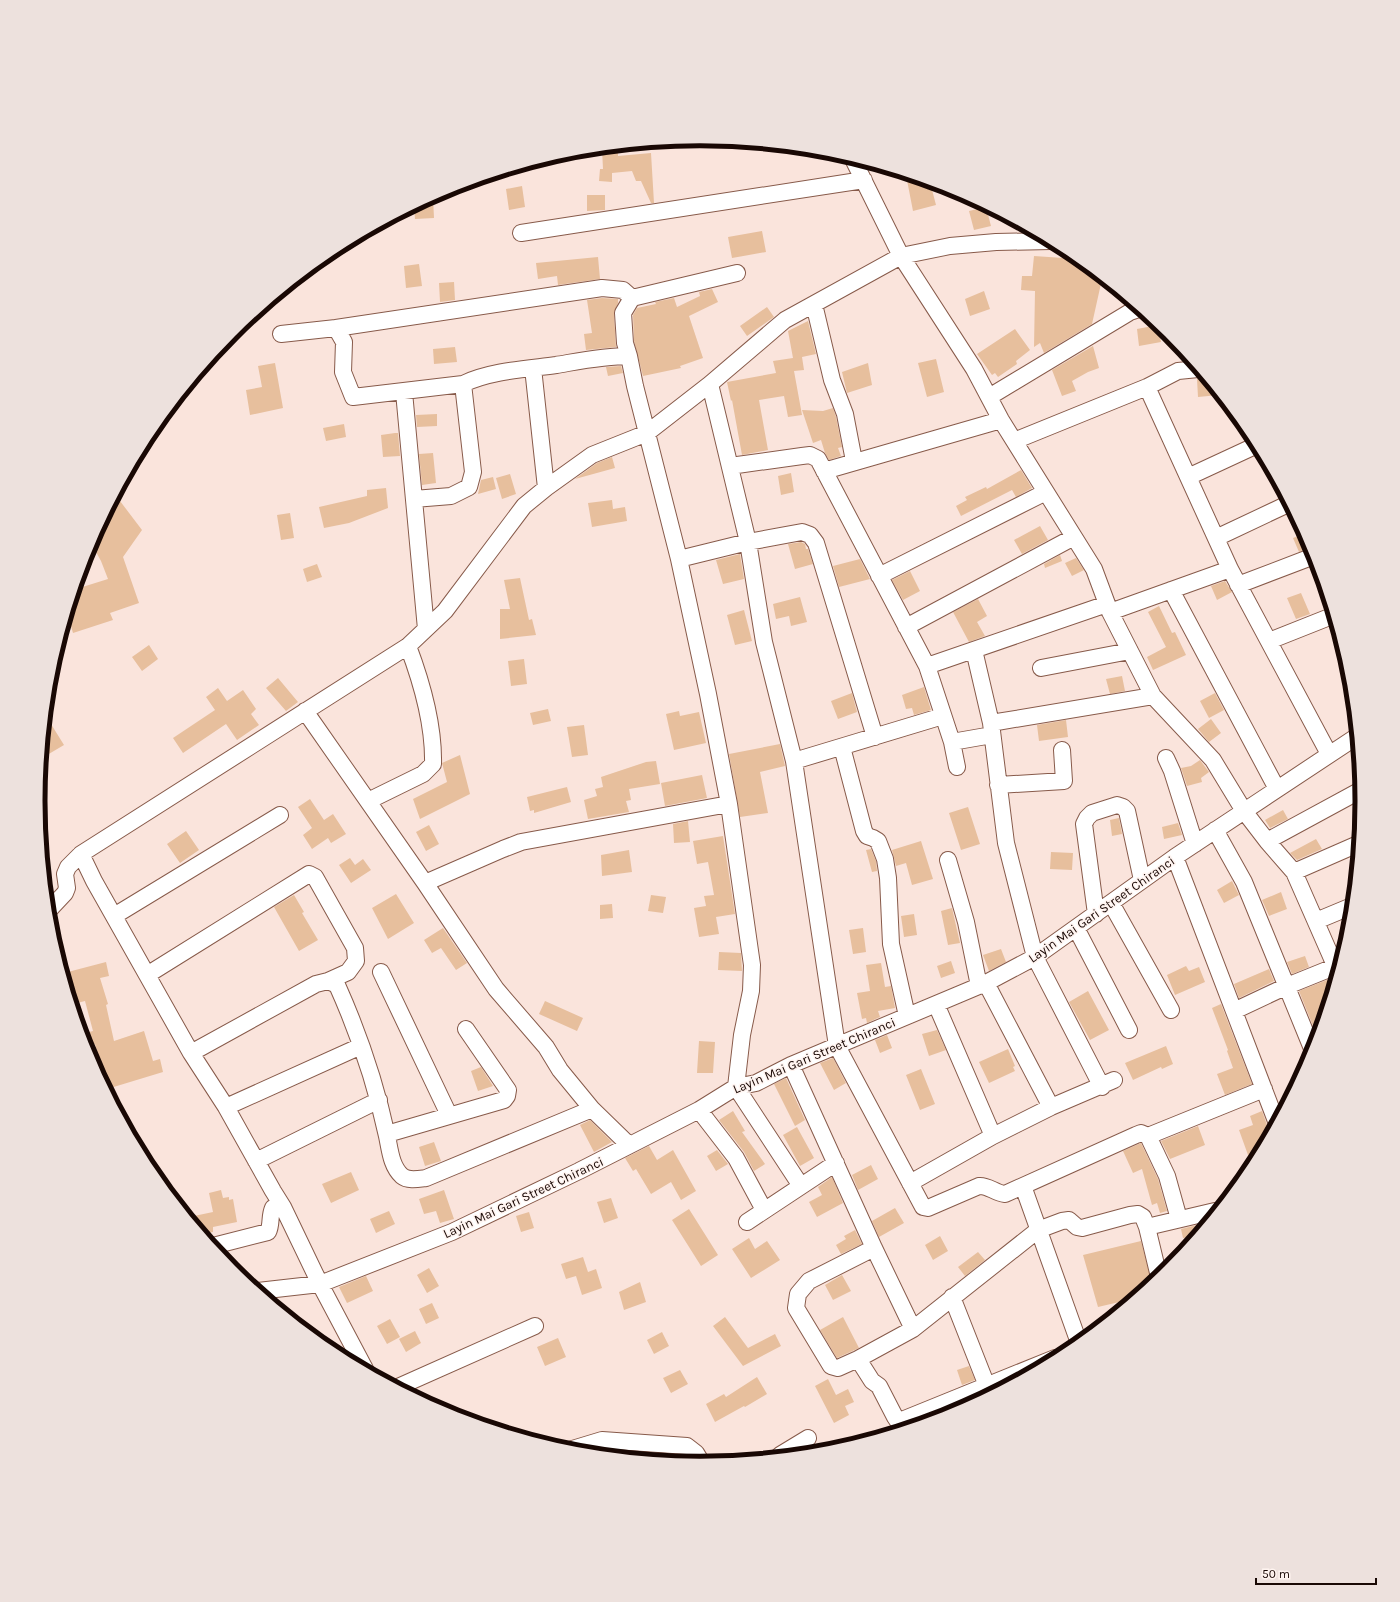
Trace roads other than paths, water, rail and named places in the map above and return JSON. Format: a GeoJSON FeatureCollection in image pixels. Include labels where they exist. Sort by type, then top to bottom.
{"type":"FeatureCollection","features":[{"type":"Feature","properties":{"kind":"street"},"geometry":{"type":"LineString","coordinates":[[856,165],[901,256],[974,369],[1014,441],[1094,569],[1109,608],[1153,696],[1213,760],[1244,811],[1267,841],[1294,872],[1335,962]]}},
{"type":"Feature","properties":{"kind":"street"},"geometry":{"type":"LineString","coordinates":[[521,233],[864,180]]}},
{"type":"Feature","properties":{"kind":"street"},"geometry":{"type":"LineString","coordinates":[[54,905],[66,893],[67,888],[65,874],[68,867],[81,854],[408,646],[445,611],[524,506],[592,455],[647,433],[710,384],[785,320],[901,256],[950,246],[996,242],[1040,241]]}},
{"type":"Feature","properties":{"kind":"street"},"geometry":{"type":"LineString","coordinates":[[737,273],[632,298],[623,313],[625,342],[679,559],[708,694],[729,804],[752,965],[751,991],[742,1035],[736,1087],[801,1186]]}},
{"type":"Feature","properties":{"kind":"street"},"geometry":{"type":"LineString","coordinates":[[281,334],[336,328],[602,288],[622,290],[632,298]]}},
{"type":"Feature","properties":{"kind":"street"},"geometry":{"type":"LineString","coordinates":[[814,304],[832,380],[845,414],[854,461]]}},
{"type":"Feature","properties":{"kind":"street"},"geometry":{"type":"LineString","coordinates":[[989,397],[1134,311]]}},
{"type":"Feature","properties":{"kind":"street"},"geometry":{"type":"LineString","coordinates":[[336,328],[344,342],[343,372],[353,397],[463,384],[477,377],[612,357],[629,356]]}},
{"type":"Feature","properties":{"kind":"street"},"geometry":{"type":"LineString","coordinates":[[533,368],[546,488]]}},
{"type":"Feature","properties":{"kind":"street"},"geometry":{"type":"LineString","coordinates":[[1014,441],[1147,387],[1178,371],[1193,370]]}},
{"type":"Feature","properties":{"kind":"street"},"geometry":{"type":"LineString","coordinates":[[414,499],[452,496],[470,487],[473,472],[463,384]]}},
{"type":"Feature","properties":{"kind":"street"},"geometry":{"type":"LineString","coordinates":[[710,384],[748,542],[764,642],[794,761],[837,1046],[923,1207],[928,1208],[979,1186],[985,1185],[997,1193],[1005,1194],[1136,1135],[1141,1134],[1148,1136],[1264,1089]]}},
{"type":"Feature","properties":{"kind":"street"},"geometry":{"type":"LineString","coordinates":[[1147,387],[1230,569],[1330,754]]}},
{"type":"Feature","properties":{"kind":"street"},"geometry":{"type":"LineString","coordinates":[[404,392],[426,629]]}},
{"type":"Feature","properties":{"kind":"street"},"geometry":{"type":"LineString","coordinates":[[824,471],[854,461],[1002,420]]}},
{"type":"Feature","properties":{"kind":"street"},"geometry":{"type":"LineString","coordinates":[[1188,477],[1251,448]]}},
{"type":"Feature","properties":{"kind":"street"},"geometry":{"type":"LineString","coordinates":[[730,466],[810,455],[818,459],[927,666],[952,742],[957,766]]}},
{"type":"Feature","properties":{"kind":"street"},"geometry":{"type":"LineString","coordinates":[[879,576],[1046,492]]}},
{"type":"Feature","properties":{"kind":"street"},"geometry":{"type":"LineString","coordinates":[[1216,538],[1284,506]]}},
{"type":"Feature","properties":{"kind":"street"},"geometry":{"type":"LineString","coordinates":[[679,559],[748,542],[802,532],[810,535],[816,543],[875,737]]}},
{"type":"Feature","properties":{"kind":"street"},"geometry":{"type":"LineString","coordinates":[[906,627],[1074,537]]}},
{"type":"Feature","properties":{"kind":"street"},"geometry":{"type":"LineString","coordinates":[[1238,585],[1308,558]]}},
{"type":"Feature","properties":{"kind":"street"},"geometry":{"type":"LineString","coordinates":[[927,666],[974,650],[1171,590],[1230,569]]}},
{"type":"Feature","properties":{"kind":"street"},"geometry":{"type":"LineString","coordinates":[[1171,590],[1277,789]]}},
{"type":"Feature","properties":{"kind":"street"},"geometry":{"type":"LineString","coordinates":[[1269,641],[1329,617]]}},
{"type":"Feature","properties":{"kind":"street"},"geometry":{"type":"LineString","coordinates":[[368,801],[423,774],[433,764],[434,743],[419,674],[408,646]]}},
{"type":"Feature","properties":{"kind":"street"},"geometry":{"type":"LineString","coordinates":[[910,1184],[993,1136],[1108,1083],[1034,957],[1006,843],[991,729],[974,650]]}},
{"type":"Feature","properties":{"kind":"street"},"geometry":{"type":"LineString","coordinates":[[1041,668],[1130,651]]}},
{"type":"Feature","properties":{"kind":"street"},"geometry":{"type":"LineString","coordinates":[[952,742],[991,729],[1153,696]]}},
{"type":"Feature","properties":{"kind":"street"},"geometry":{"type":"LineString","coordinates":[[306,711],[496,989],[546,1047],[560,1070],[592,1109],[629,1145]]}},
{"type":"Feature","properties":{"kind":"street"},"geometry":{"type":"LineString","coordinates":[[794,761],[943,716]]}},
{"type":"Feature","properties":{"kind":"street","name":"Layin Mai Gari Street Chiranci"},"geometry":{"type":"LineString","coordinates":[[264,1289],[320,1284],[452,1232],[580,1171],[699,1110],[736,1087],[756,1083],[791,1065],[982,984],[1034,957],[1175,857],[1352,740]]}},
{"type":"Feature","properties":{"kind":"street"},"geometry":{"type":"LineString","coordinates":[[842,747],[864,832],[866,836],[878,841],[885,859],[888,878],[891,944],[907,1016]]}},
{"type":"Feature","properties":{"kind":"street"},"geometry":{"type":"LineString","coordinates":[[998,785],[1064,781],[1062,750]]}},
{"type":"Feature","properties":{"kind":"street"},"geometry":{"type":"LineString","coordinates":[[1166,758],[1172,770],[1195,844]]}},
{"type":"Feature","properties":{"kind":"street"},"geometry":{"type":"LineString","coordinates":[[1267,841],[1355,793]]}},
{"type":"Feature","properties":{"kind":"street"},"geometry":{"type":"LineString","coordinates":[[425,883],[521,842],[729,804]]}},
{"type":"Feature","properties":{"kind":"street"},"geometry":{"type":"LineString","coordinates":[[1096,914],[1084,824],[1092,813],[1117,805],[1123,807],[1127,811],[1142,880]]}},
{"type":"Feature","properties":{"kind":"street"},"geometry":{"type":"LineString","coordinates":[[114,916],[280,814]]}},
{"type":"Feature","properties":{"kind":"street"},"geometry":{"type":"LineString","coordinates":[[1215,830],[1244,882],[1309,1041]]}},
{"type":"Feature","properties":{"kind":"street"},"geometry":{"type":"LineString","coordinates":[[1294,872],[1354,846]]}},
{"type":"Feature","properties":{"kind":"street"},"geometry":{"type":"LineString","coordinates":[[81,854],[94,881],[146,975],[191,1053],[226,1107],[283,1207],[320,1284],[361,1361]]}},
{"type":"Feature","properties":{"kind":"street"},"geometry":{"type":"LineString","coordinates":[[1175,857],[1274,1116]]}},
{"type":"Feature","properties":{"kind":"street"},"geometry":{"type":"LineString","coordinates":[[948,860],[982,984],[1051,1108]]}},
{"type":"Feature","properties":{"kind":"street"},"geometry":{"type":"LineString","coordinates":[[146,975],[309,874],[315,877],[355,948],[356,961],[348,972],[328,981],[316,984],[191,1053]]}},
{"type":"Feature","properties":{"kind":"street"},"geometry":{"type":"LineString","coordinates":[[1111,903],[1171,1010]]}},
{"type":"Feature","properties":{"kind":"street"},"geometry":{"type":"LineString","coordinates":[[1316,921],[1345,909]]}},
{"type":"Feature","properties":{"kind":"street"},"geometry":{"type":"LineString","coordinates":[[1076,928],[1129,1030]]}},
{"type":"Feature","properties":{"kind":"street"},"geometry":{"type":"LineString","coordinates":[[1234,1011],[1287,986],[1334,968]]}},
{"type":"Feature","properties":{"kind":"street"},"geometry":{"type":"LineString","coordinates":[[381,972],[449,1115]]}},
{"type":"Feature","properties":{"kind":"street"},"geometry":{"type":"LineString","coordinates":[[328,981],[337,985],[362,1046],[379,1100],[393,1163],[403,1176],[413,1180],[426,1178],[592,1109]]}},
{"type":"Feature","properties":{"kind":"street"},"geometry":{"type":"LineString","coordinates":[[936,1004],[993,1136]]}},
{"type":"Feature","properties":{"kind":"street"},"geometry":{"type":"LineString","coordinates":[[387,1134],[504,1100],[508,1096],[508,1090],[466,1029]]}},
{"type":"Feature","properties":{"kind":"street"},"geometry":{"type":"LineString","coordinates":[[226,1107],[362,1046]]}},
{"type":"Feature","properties":{"kind":"street"},"geometry":{"type":"LineString","coordinates":[[791,1065],[874,1248],[913,1329]]}},
{"type":"Feature","properties":{"kind":"street"},"geometry":{"type":"LineString","coordinates":[[256,1161],[379,1100]]}},
{"type":"Feature","properties":{"kind":"street"},"geometry":{"type":"LineString","coordinates":[[699,1110],[736,1158],[764,1210]]}},
{"type":"Feature","properties":{"kind":"street"},"geometry":{"type":"LineString","coordinates":[[1148,1136],[1167,1176],[1179,1218]]}},
{"type":"Feature","properties":{"kind":"street"},"geometry":{"type":"LineString","coordinates":[[747,1222],[836,1162]]}},
{"type":"Feature","properties":{"kind":"street"},"geometry":{"type":"LineString","coordinates":[[1022,1186],[1076,1337]]}},
{"type":"Feature","properties":{"kind":"street"},"geometry":{"type":"LineString","coordinates":[[219,1245],[268,1232],[271,1226],[270,1215],[272,1208],[283,1207]]}},
{"type":"Feature","properties":{"kind":"street"},"geometry":{"type":"LineString","coordinates":[[874,1248],[809,1281],[798,1294],[796,1308],[831,1366],[838,1368],[858,1359],[913,1329],[1038,1230],[1062,1221],[1069,1220],[1076,1227],[1082,1228],[1138,1214],[1143,1217],[1147,1227],[1157,1269]]}},
{"type":"Feature","properties":{"kind":"street"},"geometry":{"type":"LineString","coordinates":[[1147,1227],[1179,1218],[1207,1215]]}},
{"type":"Feature","properties":{"kind":"street"},"geometry":{"type":"LineString","coordinates":[[952,1297],[987,1386]]}},
{"type":"Feature","properties":{"kind":"street"},"geometry":{"type":"LineString","coordinates":[[403,1385],[535,1326]]}},
{"type":"Feature","properties":{"kind":"street"},"geometry":{"type":"LineString","coordinates":[[858,1359],[872,1381],[879,1386],[897,1420],[902,1420],[1015,1374]]}},
{"type":"Feature","properties":{"kind":"street"},"geometry":{"type":"LineString","coordinates":[[789,1449],[808,1438]]}},
{"type":"Feature","properties":{"kind":"street"},"geometry":{"type":"LineString","coordinates":[[585,1445],[602,1440],[687,1446],[698,1456]]}}]}
